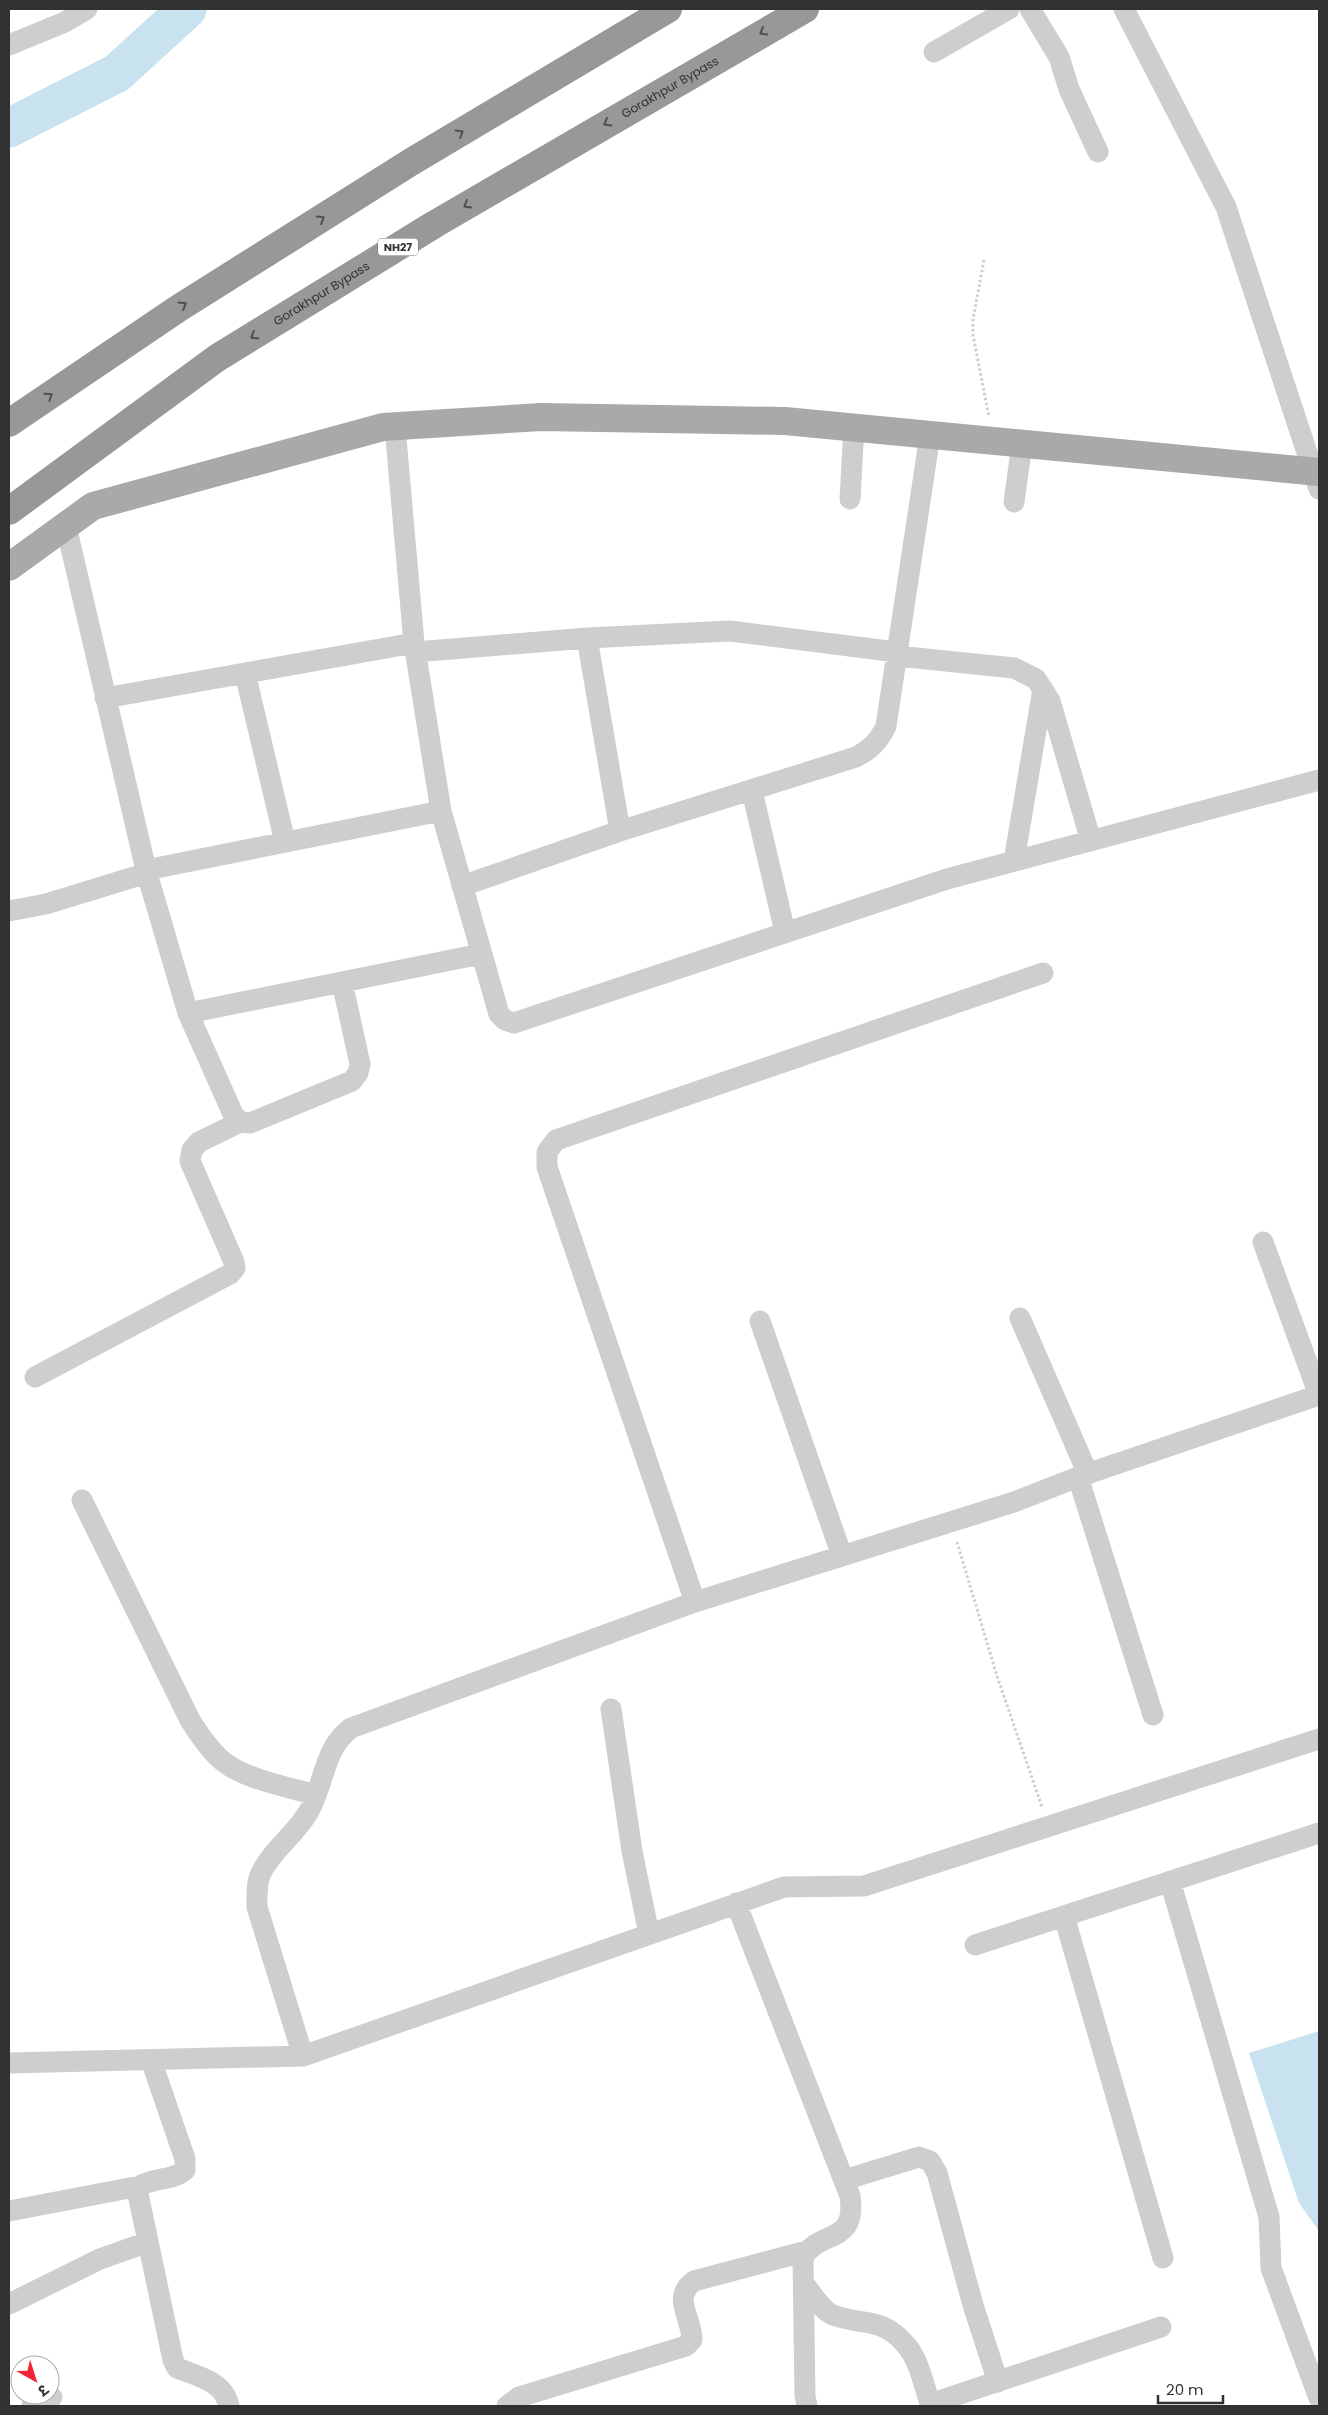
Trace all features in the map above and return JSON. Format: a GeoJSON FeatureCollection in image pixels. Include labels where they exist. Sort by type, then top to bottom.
{"type":"FeatureCollection","features":[{"type":"Feature","properties":{"kind":"highway"},"geometry":{"type":"LineString","coordinates":[[9,423],[178,308],[411,162],[668,9]]}},
{"type":"Feature","properties":{"kind":"highway","name":"Gorakhpur Bypass"},"geometry":{"type":"LineString","coordinates":[[9,511],[217,358],[435,224],[805,9]]}},
{"type":"Feature","properties":{"kind":"main road"},"geometry":{"type":"LineString","coordinates":[[9,567],[93,506],[382,427],[541,417],[784,421],[1022,444],[1318,477]]}},
{"type":"Feature","properties":{"kind":"street"},"geometry":{"type":"LineString","coordinates":[[9,46],[65,22],[87,9]]}},
{"type":"Feature","properties":{"kind":"street"},"geometry":{"type":"LineString","coordinates":[[934,52],[1009,9]]}},
{"type":"Feature","properties":{"kind":"street"},"geometry":{"type":"LineString","coordinates":[[1030,9],[1059,57],[1069,89],[1098,152]]}},
{"type":"Feature","properties":{"kind":"street"},"geometry":{"type":"LineString","coordinates":[[1124,9],[1226,206],[1318,477]]}},
{"type":"Feature","properties":{"kind":"street"},"geometry":{"type":"LineString","coordinates":[[395,427],[415,648],[441,810],[499,1014],[505,1020],[514,1023],[947,879],[1319,780]]}},
{"type":"Feature","properties":{"kind":"street"},"geometry":{"type":"LineString","coordinates":[[850,499],[854,428]]}},
{"type":"Feature","properties":{"kind":"street"},"geometry":{"type":"LineString","coordinates":[[462,886],[620,831],[856,757],[870,749],[880,738],[886,726],[930,435]]}},
{"type":"Feature","properties":{"kind":"street"},"geometry":{"type":"LineString","coordinates":[[1014,502],[1022,444]]}},
{"type":"Feature","properties":{"kind":"street"},"geometry":{"type":"LineString","coordinates":[[66,526],[147,871],[188,1013],[233,1114],[240,1122]]}},
{"type":"Feature","properties":{"kind":"street"},"geometry":{"type":"LineString","coordinates":[[105,698],[246,673],[415,648],[730,631],[1014,668],[1036,679],[1043,689],[1062,740],[1091,841]]}},
{"type":"Feature","properties":{"kind":"street"},"geometry":{"type":"LineString","coordinates":[[587,638],[620,831]]}},
{"type":"Feature","properties":{"kind":"street"},"geometry":{"type":"LineString","coordinates":[[246,673],[285,842]]}},
{"type":"Feature","properties":{"kind":"street"},"geometry":{"type":"LineString","coordinates":[[1014,861],[1043,689]]}},
{"type":"Feature","properties":{"kind":"street"},"geometry":{"type":"LineString","coordinates":[[752,791],[785,932]]}},
{"type":"Feature","properties":{"kind":"street"},"geometry":{"type":"LineString","coordinates":[[9,912],[46,904],[147,871],[441,810]]}},
{"type":"Feature","properties":{"kind":"street"},"geometry":{"type":"LineString","coordinates":[[188,1013],[481,954]]}},
{"type":"Feature","properties":{"kind":"street"},"geometry":{"type":"LineString","coordinates":[[695,1602],[550,1177],[547,1167],[547,1152],[556,1140],[1043,973]]}},
{"type":"Feature","properties":{"kind":"street"},"geometry":{"type":"LineString","coordinates":[[35,1377],[230,1274],[235,1268],[190,1161],[192,1150],[199,1142],[240,1122],[250,1123],[352,1081],[358,1073],[360,1064],[342,982]]}},
{"type":"Feature","properties":{"kind":"street"},"geometry":{"type":"LineString","coordinates":[[303,2056],[257,1907],[256,1890],[260,1874],[269,1860],[305,1818],[316,1795],[332,1748],[340,1736],[350,1728],[695,1602],[1014,1502],[1083,1475],[1319,1395],[1263,1242]]}},
{"type":"Feature","properties":{"kind":"street"},"geometry":{"type":"LineString","coordinates":[[1020,1318],[1083,1475],[1153,1716]]}},
{"type":"Feature","properties":{"kind":"street"},"geometry":{"type":"LineString","coordinates":[[760,1322],[842,1556]]}},
{"type":"Feature","properties":{"kind":"street"},"geometry":{"type":"LineString","coordinates":[[82,1500],[190,1720],[204,1742],[219,1759],[243,1772],[316,1795]]}},
{"type":"Feature","properties":{"kind":"street"},"geometry":{"type":"LineString","coordinates":[[610,1709],[632,1851],[650,1934]]}},
{"type":"Feature","properties":{"kind":"street"},"geometry":{"type":"LineString","coordinates":[[9,2063],[303,2056],[784,1887],[864,1886],[1319,1739]]}},
{"type":"Feature","properties":{"kind":"street"},"geometry":{"type":"LineString","coordinates":[[975,1945],[1319,1832]]}},
{"type":"Feature","properties":{"kind":"street"},"geometry":{"type":"LineString","coordinates":[[1170,1881],[1269,2216],[1271,2268],[1319,2398]]}},
{"type":"Feature","properties":{"kind":"street"},"geometry":{"type":"LineString","coordinates":[[507,2406],[519,2397],[686,2346],[692,2340],[692,2332],[682,2297],[686,2287],[694,2281],[807,2251],[837,2235],[847,2226],[852,2212],[850,2196],[736,1903]]}},
{"type":"Feature","properties":{"kind":"street"},"geometry":{"type":"LineString","coordinates":[[1064,1916],[1163,2258]]}},
{"type":"Feature","properties":{"kind":"street"},"geometry":{"type":"LineString","coordinates":[[9,2211],[140,2186],[147,2182],[180,2174],[185,2170],[185,2159],[151,2060]]}},
{"type":"Feature","properties":{"kind":"street"},"geometry":{"type":"LineString","coordinates":[[844,2180],[919,2157],[930,2161],[937,2173],[973,2305],[998,2382]]}},
{"type":"Feature","properties":{"kind":"street"},"geometry":{"type":"LineString","coordinates":[[140,2186],[138,2194],[173,2360],[177,2368],[215,2384],[222,2391],[229,2406]]}},
{"type":"Feature","properties":{"kind":"street"},"geometry":{"type":"LineString","coordinates":[[9,2304],[100,2259],[148,2242]]}},
{"type":"Feature","properties":{"kind":"street"},"geometry":{"type":"LineString","coordinates":[[807,2251],[803,2258],[805,2396],[807,2406]]}},
{"type":"Feature","properties":{"kind":"street"},"geometry":{"type":"LineString","coordinates":[[804,2284],[826,2311],[833,2315],[871,2322],[896,2335],[908,2346],[915,2360],[930,2405],[1161,2327]]}},
{"type":"Feature","properties":{"kind":"path"},"geometry":{"type":"LineString","coordinates":[[984,260],[973,319],[973,335],[993,441]]}},
{"type":"Feature","properties":{"kind":"path"},"geometry":{"type":"LineString","coordinates":[[951,1522],[988,1646],[1048,1826]]}},
{"type":"Feature","properties":{"kind":"water"},"geometry":{"type":"Polygon","coordinates":[[[1319,2031],[1319,2231],[1299,2203],[1249,2053],[1319,2031]]]}},
{"type":"Feature","properties":{"kind":"waterway"},"geometry":{"type":"LineString","coordinates":[[9,128],[117,73],[187,9]]}}]}
